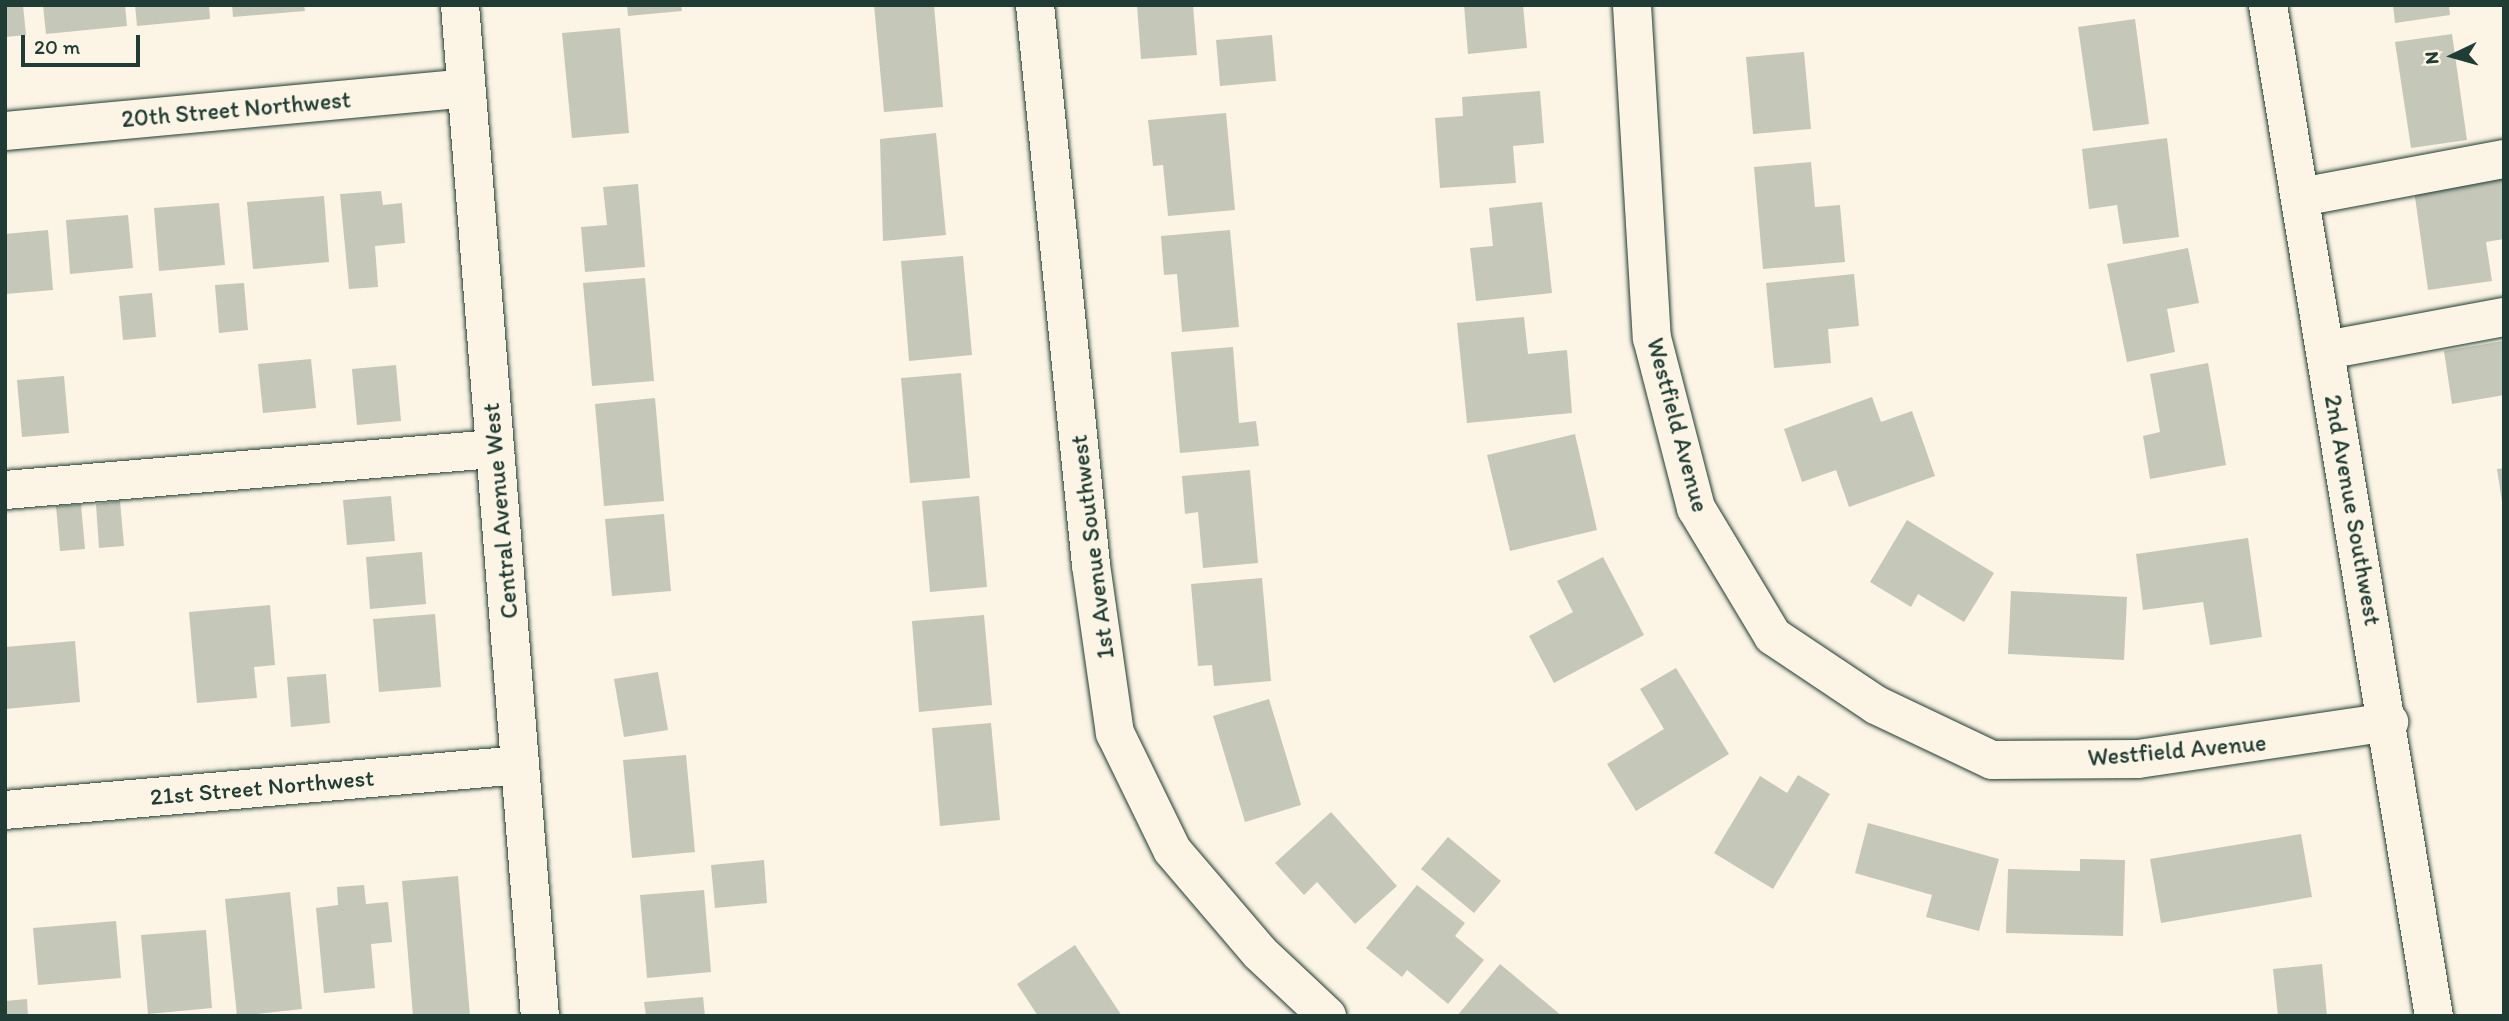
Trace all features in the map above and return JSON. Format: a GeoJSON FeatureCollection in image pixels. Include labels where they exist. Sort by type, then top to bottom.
{"type":"FeatureCollection","features":[{"type":"Feature","properties":{"kind":"street","name":"Central Avenue West"},"geometry":{"type":"LineString","coordinates":[[460,5],[540,1016]]}},
{"type":"Feature","properties":{"kind":"street","name":"1st Avenue Southwest"},"geometry":{"type":"LineString","coordinates":[[1035,5],[1091,565],[1115,733],[1172,850],[1260,953],[1327,1016]]}},
{"type":"Feature","properties":{"kind":"street","name":"Westfield Avenue"},"geometry":{"type":"LineString","coordinates":[[1632,5],[1652,338],[1696,508],[1773,636],[1876,705],[1992,760],[2138,759],[2389,722]]}},
{"type":"Feature","properties":{"kind":"street","name":"2nd Avenue Southwest"},"geometry":{"type":"LineString","coordinates":[[2267,5],[2389,722],[2434,1016]]}},
{"type":"Feature","properties":{"kind":"street","name":"20th Street Northwest"},"geometry":{"type":"LineString","coordinates":[[5,131],[466,88]]}},
{"type":"Feature","properties":{"kind":"street"},"geometry":{"type":"LineString","coordinates":[[2301,197],[2504,159]]}},
{"type":"Feature","properties":{"kind":"street"},"geometry":{"type":"LineString","coordinates":[[2326,350],[2504,317]]}},
{"type":"Feature","properties":{"kind":"street"},"geometry":{"type":"LineString","coordinates":[[5,491],[495,449]]}},
{"type":"Feature","properties":{"kind":"street","name":"21st Street Northwest"},"geometry":{"type":"LineString","coordinates":[[5,810],[520,765]]}},
{"type":"Feature","properties":{"kind":"building"},"geometry":{"type":"Polygon","coordinates":[[[5,5],[23,5],[26,35],[5,37],[5,5]]]}},
{"type":"Feature","properties":{"kind":"building"},"geometry":{"type":"Polygon","coordinates":[[[43,5],[125,5],[127,26],[46,34],[43,5]]]}},
{"type":"Feature","properties":{"kind":"building"},"geometry":{"type":"Polygon","coordinates":[[[135,5],[209,5],[210,19],[137,26],[135,5]]]}},
{"type":"Feature","properties":{"kind":"building"},"geometry":{"type":"Polygon","coordinates":[[[232,5],[304,5],[305,11],[233,17],[232,5]]]}},
{"type":"Feature","properties":{"kind":"building"},"geometry":{"type":"Polygon","coordinates":[[[627,5],[681,5],[682,11],[628,16],[627,5]]]}},
{"type":"Feature","properties":{"kind":"building"},"geometry":{"type":"Polygon","coordinates":[[[874,5],[934,5],[943,107],[884,112],[874,5]]]}},
{"type":"Feature","properties":{"kind":"building"},"geometry":{"type":"Polygon","coordinates":[[[1137,5],[1193,5],[1197,55],[1141,59],[1137,5]]]}},
{"type":"Feature","properties":{"kind":"building"},"geometry":{"type":"Polygon","coordinates":[[[1464,5],[1523,5],[1527,48],[1468,54],[1464,5]]]}},
{"type":"Feature","properties":{"kind":"building"},"geometry":{"type":"Polygon","coordinates":[[[2393,5],[2449,5],[2450,15],[2395,23],[2393,5]]]}},
{"type":"Feature","properties":{"kind":"building"},"geometry":{"type":"Polygon","coordinates":[[[2135,19],[2149,124],[2093,131],[2078,27],[2135,19]]]}},
{"type":"Feature","properties":{"kind":"building"},"geometry":{"type":"Polygon","coordinates":[[[620,28],[629,133],[572,138],[562,33],[620,28]]]}},
{"type":"Feature","properties":{"kind":"building"},"geometry":{"type":"Polygon","coordinates":[[[2452,34],[2467,140],[2411,148],[2395,42],[2452,34]]]}},
{"type":"Feature","properties":{"kind":"building"},"geometry":{"type":"Polygon","coordinates":[[[1272,35],[1276,81],[1220,86],[1216,40],[1272,35]]]}},
{"type":"Feature","properties":{"kind":"building"},"geometry":{"type":"Polygon","coordinates":[[[1804,52],[1811,129],[1753,134],[1746,57],[1804,52]]]}},
{"type":"Feature","properties":{"kind":"building"},"geometry":{"type":"Polygon","coordinates":[[[1540,91],[1544,143],[1513,146],[1516,183],[1440,188],[1435,118],[1463,116],[1462,97],[1540,91]]]}},
{"type":"Feature","properties":{"kind":"building"},"geometry":{"type":"Polygon","coordinates":[[[1226,113],[1235,210],[1168,216],[1163,165],[1153,166],[1148,120],[1226,113]]]}},
{"type":"Feature","properties":{"kind":"building"},"geometry":{"type":"Polygon","coordinates":[[[936,133],[946,235],[883,241],[880,139],[936,133]]]}},
{"type":"Feature","properties":{"kind":"building"},"geometry":{"type":"Polygon","coordinates":[[[2167,138],[2179,237],[2123,244],[2117,205],[2089,209],[2082,149],[2167,138]]]}},
{"type":"Feature","properties":{"kind":"building"},"geometry":{"type":"Polygon","coordinates":[[[1811,162],[1815,207],[1840,205],[1845,262],[1763,269],[1754,167],[1811,162]]]}},
{"type":"Feature","properties":{"kind":"building"},"geometry":{"type":"Polygon","coordinates":[[[2504,177],[2504,239],[2486,242],[2492,281],[2428,290],[2414,190],[2504,177]]]}},
{"type":"Feature","properties":{"kind":"building"},"geometry":{"type":"Polygon","coordinates":[[[638,184],[645,267],[585,272],[581,227],[607,225],[603,187],[638,184]]]}},
{"type":"Feature","properties":{"kind":"building"},"geometry":{"type":"Polygon","coordinates":[[[381,191],[383,205],[402,203],[405,243],[375,246],[378,287],[349,289],[340,194],[381,191]]]}},
{"type":"Feature","properties":{"kind":"building"},"geometry":{"type":"Polygon","coordinates":[[[324,196],[329,262],[253,269],[247,202],[324,196]]]}},
{"type":"Feature","properties":{"kind":"building"},"geometry":{"type":"Polygon","coordinates":[[[1542,202],[1552,293],[1476,301],[1470,248],[1493,246],[1489,208],[1542,202]]]}},
{"type":"Feature","properties":{"kind":"building"},"geometry":{"type":"Polygon","coordinates":[[[219,203],[225,265],[159,271],[154,208],[219,203]]]}},
{"type":"Feature","properties":{"kind":"building"},"geometry":{"type":"Polygon","coordinates":[[[128,215],[133,268],[70,274],[66,220],[128,215]]]}},
{"type":"Feature","properties":{"kind":"building"},"geometry":{"type":"Polygon","coordinates":[[[48,230],[53,290],[5,294],[5,234],[48,230]]]}},
{"type":"Feature","properties":{"kind":"building"},"geometry":{"type":"Polygon","coordinates":[[[1230,230],[1239,327],[1182,332],[1177,274],[1164,275],[1161,236],[1230,230]]]}},
{"type":"Feature","properties":{"kind":"building"},"geometry":{"type":"Polygon","coordinates":[[[2188,248],[2199,303],[2167,309],[2175,352],[2127,362],[2107,264],[2188,248]]]}},
{"type":"Feature","properties":{"kind":"building"},"geometry":{"type":"Polygon","coordinates":[[[963,256],[972,355],[909,361],[901,261],[963,256]]]}},
{"type":"Feature","properties":{"kind":"building"},"geometry":{"type":"Polygon","coordinates":[[[1854,274],[1859,326],[1828,329],[1831,363],[1774,368],[1766,283],[1854,274]]]}},
{"type":"Feature","properties":{"kind":"building"},"geometry":{"type":"Polygon","coordinates":[[[645,278],[654,381],[592,386],[583,283],[645,278]]]}},
{"type":"Feature","properties":{"kind":"building"},"geometry":{"type":"Polygon","coordinates":[[[244,283],[248,330],[219,333],[215,285],[244,283]]]}},
{"type":"Feature","properties":{"kind":"building"},"geometry":{"type":"Polygon","coordinates":[[[152,293],[156,337],[123,340],[119,296],[152,293]]]}},
{"type":"Feature","properties":{"kind":"building"},"geometry":{"type":"Polygon","coordinates":[[[1524,317],[1528,354],[1567,350],[1572,413],[1467,423],[1457,323],[1524,317]]]}},
{"type":"Feature","properties":{"kind":"building"},"geometry":{"type":"Polygon","coordinates":[[[2504,341],[2504,395],[2452,404],[2444,351],[2504,341]]]}},
{"type":"Feature","properties":{"kind":"building"},"geometry":{"type":"Polygon","coordinates":[[[1233,347],[1239,423],[1256,421],[1259,446],[1180,453],[1171,352],[1233,347]]]}},
{"type":"Feature","properties":{"kind":"building"},"geometry":{"type":"Polygon","coordinates":[[[311,359],[316,408],[263,413],[258,364],[311,359]]]}},
{"type":"Feature","properties":{"kind":"building"},"geometry":{"type":"Polygon","coordinates":[[[2208,363],[2226,465],[2150,479],[2143,436],[2160,432],[2150,374],[2208,363]]]}},
{"type":"Feature","properties":{"kind":"building"},"geometry":{"type":"Polygon","coordinates":[[[396,365],[401,421],[357,425],[352,369],[396,365]]]}},
{"type":"Feature","properties":{"kind":"building"},"geometry":{"type":"Polygon","coordinates":[[[961,373],[970,478],[910,483],[901,378],[961,373]]]}},
{"type":"Feature","properties":{"kind":"building"},"geometry":{"type":"Polygon","coordinates":[[[64,376],[69,433],[22,437],[17,380],[64,376]]]}},
{"type":"Feature","properties":{"kind":"building"},"geometry":{"type":"Polygon","coordinates":[[[1872,397],[1881,422],[1912,411],[1935,476],[1849,507],[1836,470],[1802,482],[1784,429],[1872,397]]]}},
{"type":"Feature","properties":{"kind":"building"},"geometry":{"type":"Polygon","coordinates":[[[655,398],[664,501],[604,506],[595,404],[655,398]]]}},
{"type":"Feature","properties":{"kind":"building"},"geometry":{"type":"Polygon","coordinates":[[[1575,434],[1597,530],[1510,551],[1487,455],[1575,434]]]}},
{"type":"Feature","properties":{"kind":"building"},"geometry":{"type":"Polygon","coordinates":[[[2504,468],[2504,501],[2502,502],[2497,469],[2504,468]]]}},
{"type":"Feature","properties":{"kind":"building"},"geometry":{"type":"Polygon","coordinates":[[[1250,470],[1258,563],[1203,568],[1198,512],[1185,514],[1182,476],[1250,470]]]}},
{"type":"Feature","properties":{"kind":"building"},"geometry":{"type":"Polygon","coordinates":[[[391,496],[395,541],[347,545],[343,500],[391,496]]]}},
{"type":"Feature","properties":{"kind":"building"},"geometry":{"type":"Polygon","coordinates":[[[979,496],[987,587],[930,592],[922,501],[979,496]]]}},
{"type":"Feature","properties":{"kind":"building"},"geometry":{"type":"Polygon","coordinates":[[[120,501],[124,546],[99,548],[96,504],[120,501]]]}},
{"type":"Feature","properties":{"kind":"building"},"geometry":{"type":"Polygon","coordinates":[[[81,504],[85,549],[60,551],[56,506],[81,504]]]}},
{"type":"Feature","properties":{"kind":"building"},"geometry":{"type":"Polygon","coordinates":[[[664,514],[671,591],[612,596],[605,519],[664,514]]]}},
{"type":"Feature","properties":{"kind":"building"},"geometry":{"type":"Polygon","coordinates":[[[1907,520],[1994,573],[1964,622],[1918,594],[1911,607],[1870,582],[1907,520]]]}},
{"type":"Feature","properties":{"kind":"building"},"geometry":{"type":"Polygon","coordinates":[[[2248,538],[2262,637],[2210,645],[2203,602],[2143,610],[2136,554],[2248,538]]]}},
{"type":"Feature","properties":{"kind":"building"},"geometry":{"type":"Polygon","coordinates":[[[422,552],[426,604],[370,609],[366,557],[422,552]]]}},
{"type":"Feature","properties":{"kind":"building"},"geometry":{"type":"Polygon","coordinates":[[[1603,557],[1644,635],[1554,683],[1529,636],[1573,612],[1557,581],[1603,557]]]}},
{"type":"Feature","properties":{"kind":"building"},"geometry":{"type":"Polygon","coordinates":[[[1262,578],[1271,681],[1214,686],[1212,665],[1198,666],[1191,584],[1262,578]]]}},
{"type":"Feature","properties":{"kind":"building"},"geometry":{"type":"Polygon","coordinates":[[[2011,591],[2127,597],[2124,660],[2008,654],[2011,591]]]}},
{"type":"Feature","properties":{"kind":"building"},"geometry":{"type":"Polygon","coordinates":[[[270,605],[275,665],[254,667],[257,698],[197,703],[189,612],[270,605]]]}},
{"type":"Feature","properties":{"kind":"building"},"geometry":{"type":"Polygon","coordinates":[[[435,614],[441,687],[379,692],[373,619],[435,614]]]}},
{"type":"Feature","properties":{"kind":"building"},"geometry":{"type":"Polygon","coordinates":[[[984,615],[992,705],[919,712],[912,621],[984,615]]]}},
{"type":"Feature","properties":{"kind":"building"},"geometry":{"type":"Polygon","coordinates":[[[75,641],[80,702],[5,709],[5,647],[75,641]]]}},
{"type":"Feature","properties":{"kind":"building"},"geometry":{"type":"Polygon","coordinates":[[[1676,668],[1729,754],[1636,811],[1607,764],[1664,729],[1640,689],[1676,668]]]}},
{"type":"Feature","properties":{"kind":"building"},"geometry":{"type":"Polygon","coordinates":[[[658,672],[668,730],[624,737],[614,679],[658,672]]]}},
{"type":"Feature","properties":{"kind":"building"},"geometry":{"type":"Polygon","coordinates":[[[326,674],[330,723],[291,727],[287,677],[326,674]]]}},
{"type":"Feature","properties":{"kind":"building"},"geometry":{"type":"Polygon","coordinates":[[[1269,699],[1301,805],[1245,822],[1213,716],[1269,699]]]}},
{"type":"Feature","properties":{"kind":"building"},"geometry":{"type":"Polygon","coordinates":[[[991,723],[1000,820],[940,826],[932,728],[991,723]]]}},
{"type":"Feature","properties":{"kind":"building"},"geometry":{"type":"Polygon","coordinates":[[[686,755],[695,852],[632,858],[623,760],[686,755]]]}},
{"type":"Feature","properties":{"kind":"building"},"geometry":{"type":"Polygon","coordinates":[[[1798,775],[1830,794],[1773,889],[1714,853],[1760,776],[1787,793],[1798,775]]]}},
{"type":"Feature","properties":{"kind":"building"},"geometry":{"type":"Polygon","coordinates":[[[1331,812],[1397,886],[1355,924],[1317,882],[1304,895],[1275,863],[1331,812]]]}},
{"type":"Feature","properties":{"kind":"building"},"geometry":{"type":"Polygon","coordinates":[[[1868,823],[1999,859],[1979,931],[1926,917],[1932,895],[1855,873],[1868,823]]]}},
{"type":"Feature","properties":{"kind":"building"},"geometry":{"type":"Polygon","coordinates":[[[2301,834],[2312,897],[2161,923],[2150,859],[2301,834]]]}},
{"type":"Feature","properties":{"kind":"building"},"geometry":{"type":"Polygon","coordinates":[[[1448,837],[1501,881],[1474,913],[1421,869],[1448,837]]]}},
{"type":"Feature","properties":{"kind":"building"},"geometry":{"type":"Polygon","coordinates":[[[2080,859],[2125,860],[2123,936],[2006,933],[2008,869],[2080,871],[2080,859]]]}},
{"type":"Feature","properties":{"kind":"building"},"geometry":{"type":"Polygon","coordinates":[[[764,860],[767,903],[715,908],[711,865],[764,860]]]}},
{"type":"Feature","properties":{"kind":"building"},"geometry":{"type":"Polygon","coordinates":[[[458,876],[470,1016],[413,1016],[402,881],[458,876]]]}},
{"type":"Feature","properties":{"kind":"building"},"geometry":{"type":"Polygon","coordinates":[[[364,885],[366,904],[388,902],[392,942],[371,944],[375,988],[324,993],[316,908],[338,905],[337,887],[364,885]]]}},
{"type":"Feature","properties":{"kind":"building"},"geometry":{"type":"Polygon","coordinates":[[[1417,885],[1465,923],[1455,936],[1484,960],[1448,1004],[1407,970],[1402,977],[1366,948],[1417,885]]]}},
{"type":"Feature","properties":{"kind":"building"},"geometry":{"type":"Polygon","coordinates":[[[704,890],[711,972],[647,978],[640,895],[704,890]]]}},
{"type":"Feature","properties":{"kind":"building"},"geometry":{"type":"Polygon","coordinates":[[[290,892],[302,1009],[237,1016],[225,899],[290,892]]]}},
{"type":"Feature","properties":{"kind":"building"},"geometry":{"type":"Polygon","coordinates":[[[116,921],[121,978],[38,985],[33,928],[116,921]]]}},
{"type":"Feature","properties":{"kind":"building"},"geometry":{"type":"Polygon","coordinates":[[[206,930],[212,1008],[148,1014],[141,935],[206,930]]]}},
{"type":"Feature","properties":{"kind":"building"},"geometry":{"type":"Polygon","coordinates":[[[1075,945],[1122,1016],[1038,1016],[1017,984],[1075,945]]]}},
{"type":"Feature","properties":{"kind":"building"},"geometry":{"type":"Polygon","coordinates":[[[1500,964],[1562,1016],[1457,1016],[1500,964]]]}},
{"type":"Feature","properties":{"kind":"building"},"geometry":{"type":"Polygon","coordinates":[[[2322,964],[2327,1016],[2278,1016],[2273,969],[2322,964]]]}},
{"type":"Feature","properties":{"kind":"building"},"geometry":{"type":"Polygon","coordinates":[[[703,997],[705,1016],[646,1016],[644,1002],[703,997]]]}},
{"type":"Feature","properties":{"kind":"building"},"geometry":{"type":"Polygon","coordinates":[[[27,999],[28,1016],[5,1016],[5,1001],[27,999]]]}}]}
